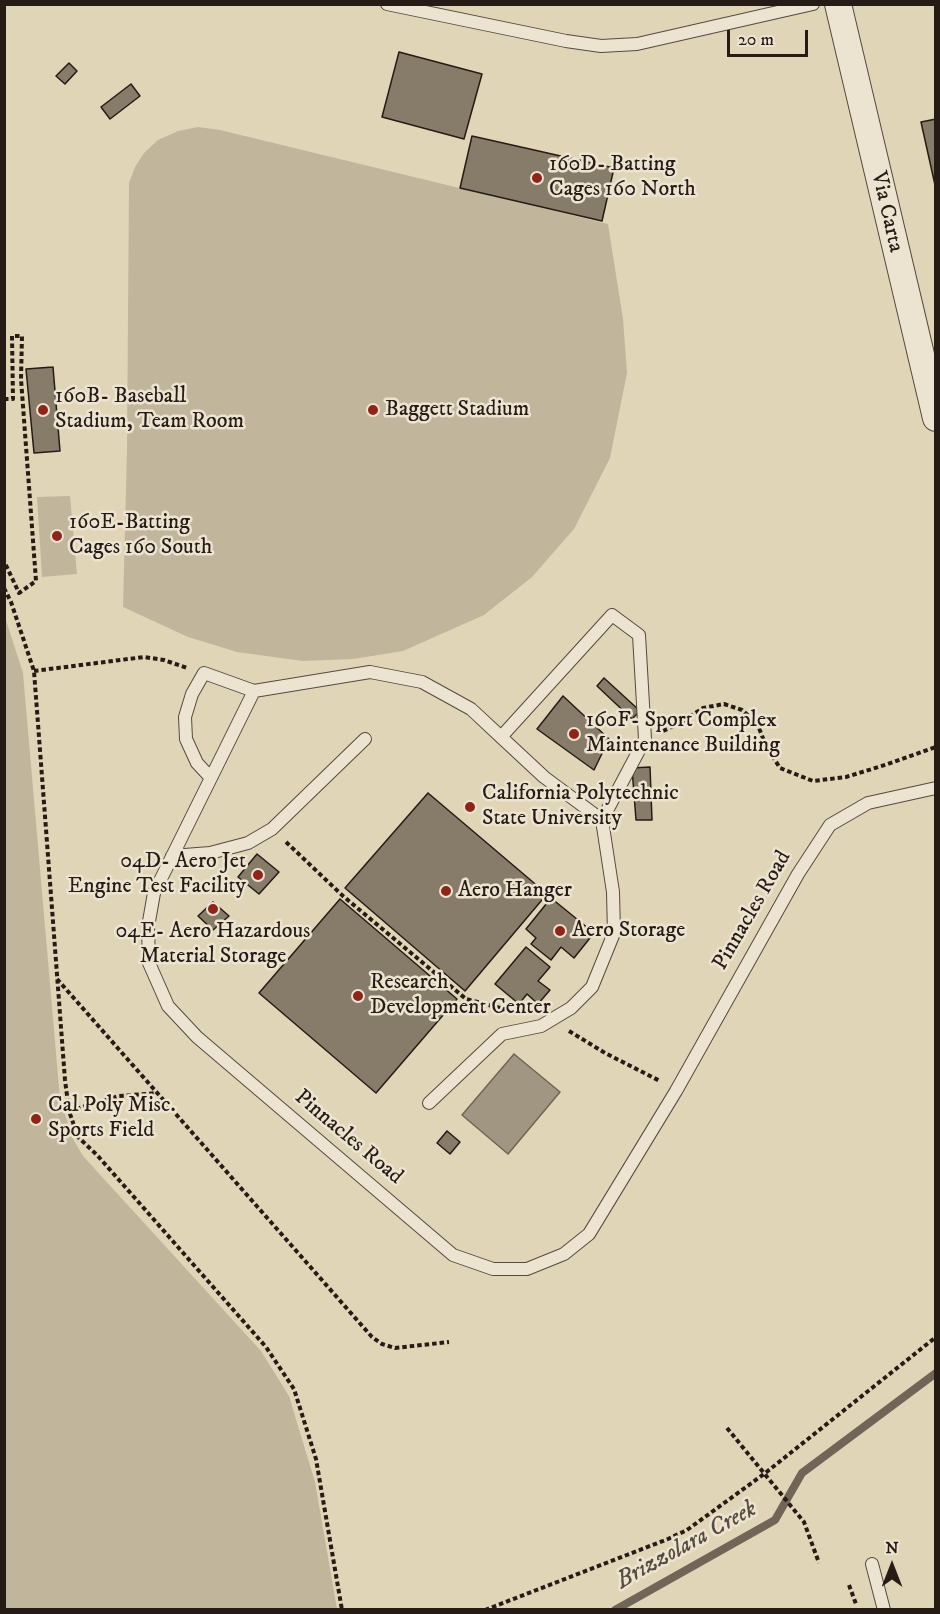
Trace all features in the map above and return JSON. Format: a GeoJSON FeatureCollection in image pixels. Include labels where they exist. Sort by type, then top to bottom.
{"type":"FeatureCollection","features":[{"type":"Feature","properties":{"kind":"street","name":"Via Carta"},"geometry":{"type":"LineString","coordinates":[[838,4],[927,352],[936,418]]}},
{"type":"Feature","properties":{"kind":"lane"},"geometry":{"type":"LineString","coordinates":[[387,4],[566,41],[601,46],[637,44],[813,4]]}},
{"type":"Feature","properties":{"kind":"lane"},"geometry":{"type":"LineString","coordinates":[[429,1103],[502,1034],[541,1026],[571,1008],[592,987],[614,933],[613,892],[602,820],[645,739],[639,635],[612,615],[501,737]]}},
{"type":"Feature","properties":{"kind":"lane"},"geometry":{"type":"LineString","coordinates":[[211,778],[196,763],[186,740],[185,717],[192,694],[204,673],[254,691],[370,672],[423,681],[471,709],[544,777],[602,820]]}},
{"type":"Feature","properties":{"kind":"lane","name":"Pinnacles Road"},"geometry":{"type":"LineString","coordinates":[[254,691],[154,893],[148,927],[149,963],[168,1006],[196,1037],[453,1255],[493,1269],[527,1269],[564,1254],[589,1234],[676,1091],[798,874],[830,825],[868,803],[936,789]]}},
{"type":"Feature","properties":{"kind":"lane"},"geometry":{"type":"LineString","coordinates":[[172,856],[210,853],[248,843],[272,829],[365,739]]}},
{"type":"Feature","properties":{"kind":"lane"},"geometry":{"type":"LineString","coordinates":[[872,1564],[884,1610]]}},
{"type":"Feature","properties":{"kind":"path"},"geometry":{"type":"LineString","coordinates":[[4,399],[13,399],[12,336],[22,336],[21,379],[36,581],[18,593],[4,561]]}},
{"type":"Feature","properties":{"kind":"path"},"geometry":{"type":"LineString","coordinates":[[4,588],[11,602],[34,671],[69,1112],[78,1137],[97,1155],[266,1347],[294,1389],[316,1459],[342,1610]]}},
{"type":"Feature","properties":{"kind":"path"},"geometry":{"type":"LineString","coordinates":[[34,671],[144,657],[164,660],[204,673]]}},
{"type":"Feature","properties":{"kind":"path"},"geometry":{"type":"LineString","coordinates":[[645,739],[680,723],[703,708],[724,704],[742,711],[758,723],[766,746],[780,768],[813,781],[846,777],[936,747]]}},
{"type":"Feature","properties":{"kind":"path"},"geometry":{"type":"LineString","coordinates":[[272,829],[344,896],[465,999],[551,1020],[605,1053],[669,1086]]}},
{"type":"Feature","properties":{"kind":"path"},"geometry":{"type":"LineString","coordinates":[[57,979],[372,1337],[382,1344],[395,1348],[449,1342]]}},
{"type":"Feature","properties":{"kind":"path"},"geometry":{"type":"LineString","coordinates":[[69,1112],[119,1096],[159,1093]]}},
{"type":"Feature","properties":{"kind":"path"},"geometry":{"type":"LineString","coordinates":[[485,1610],[687,1530],[764,1474],[936,1336]]}},
{"type":"Feature","properties":{"kind":"path"},"geometry":{"type":"LineString","coordinates":[[727,1428],[804,1522],[819,1563]]}},
{"type":"Feature","properties":{"kind":"path"},"geometry":{"type":"LineString","coordinates":[[849,1585],[856,1604]]}},
{"type":"Feature","properties":{"kind":"shaded area","name":"Baggett Stadium"},"geometry":{"type":"Polygon","coordinates":[[[198,127],[220,130],[608,224],[623,319],[627,373],[610,458],[574,529],[532,577],[484,615],[403,651],[353,659],[303,661],[237,652],[188,637],[123,607],[129,183],[144,153],[158,140],[178,131],[198,127]]]}},
{"type":"Feature","properties":{"kind":"shaded area","name":"160E-Batting Cages 160 South"},"geometry":{"type":"Polygon","coordinates":[[[70,496],[77,574],[42,577],[37,497],[70,496]]]}},
{"type":"Feature","properties":{"kind":"shaded area","name":"Cal Poly Misc. Sports Field"},"geometry":{"type":"Polygon","coordinates":[[[5,617],[23,673],[60,1099],[73,1139],[83,1156],[261,1351],[289,1396],[315,1482],[337,1609],[5,1609],[5,617]]]}},
{"type":"Feature","properties":{"kind":"shaded area"},"geometry":{"type":"Polygon","coordinates":[[[514,1054],[560,1092],[508,1154],[462,1115],[514,1054]]]}},
{"type":"Feature","properties":{"kind":"building"},"geometry":{"type":"Polygon","coordinates":[[[399,52],[482,74],[464,139],[382,117],[399,52]]]}},
{"type":"Feature","properties":{"kind":"building"},"geometry":{"type":"Polygon","coordinates":[[[69,63],[77,71],[65,84],[56,76],[69,63]]]}},
{"type":"Feature","properties":{"kind":"building"},"geometry":{"type":"Polygon","coordinates":[[[131,84],[140,96],[110,119],[101,107],[131,84]]]}},
{"type":"Feature","properties":{"kind":"building"},"geometry":{"type":"Polygon","coordinates":[[[936,119],[936,184],[935,185],[921,122],[936,119]]]}},
{"type":"Feature","properties":{"kind":"building","name":"160D- Batting Cages 160 North"},"geometry":{"type":"Polygon","coordinates":[[[472,136],[614,168],[602,221],[460,188],[472,136]]]}},
{"type":"Feature","properties":{"kind":"building","name":"160B- Baseball Stadium, Team Room"},"geometry":{"type":"Polygon","coordinates":[[[53,367],[60,451],[34,453],[26,369],[53,367]]]}},
{"type":"Feature","properties":{"kind":"building"},"geometry":{"type":"Polygon","coordinates":[[[604,678],[640,711],[632,719],[597,686],[604,678]]]}},
{"type":"Feature","properties":{"kind":"building","name":"160F- Sport Complex Maintenance Building"},"geometry":{"type":"Polygon","coordinates":[[[563,696],[609,739],[594,770],[537,729],[563,696]]]}},
{"type":"Feature","properties":{"kind":"building"},"geometry":{"type":"Polygon","coordinates":[[[650,767],[652,820],[636,820],[632,768],[650,767]]]}},
{"type":"Feature","properties":{"kind":"building","name":"Aero Hanger"},"geometry":{"type":"Polygon","coordinates":[[[428,793],[547,894],[465,991],[345,888],[428,793]]]}},
{"type":"Feature","properties":{"kind":"building","name":"04D- Aero Jet Engine Test Facility"},"geometry":{"type":"Polygon","coordinates":[[[257,854],[279,872],[259,894],[238,877],[257,854]]]}},
{"type":"Feature","properties":{"kind":"building","name":"Aero Storage"},"geometry":{"type":"Polygon","coordinates":[[[551,898],[594,933],[574,958],[561,947],[551,960],[531,944],[536,938],[526,929],[551,898]]]}},
{"type":"Feature","properties":{"kind":"building","name":"Research Development Center"},"geometry":{"type":"Polygon","coordinates":[[[340,899],[457,999],[376,1093],[259,993],[340,899]]]}},
{"type":"Feature","properties":{"kind":"building","name":"04E- Aero Hazardous Material Storage"},"geometry":{"type":"Polygon","coordinates":[[[213,902],[229,916],[213,930],[198,916],[213,902]]]}},
{"type":"Feature","properties":{"kind":"building"},"geometry":{"type":"Polygon","coordinates":[[[526,947],[550,967],[538,981],[550,990],[538,1004],[527,994],[519,1004],[495,984],[526,947]]]}},
{"type":"Feature","properties":{"kind":"building"},"geometry":{"type":"Polygon","coordinates":[[[447,1131],[460,1142],[450,1154],[437,1143],[447,1131]]]}},
{"type":"Feature","properties":{"kind":"waterway","name":"Brizzolara Creek"},"geometry":{"type":"LineString","coordinates":[[615,1610],[775,1520],[802,1473],[936,1373]]}},
{"type":"Feature","properties":{"kind":"place","name":"160D- Batting Cages 160 North"},"geometry":{"type":"Point","coordinates":[537,178]}},
{"type":"Feature","properties":{"kind":"place","name":"160B- Baseball Stadium, Team Room"},"geometry":{"type":"Point","coordinates":[43,410]}},
{"type":"Feature","properties":{"kind":"place","name":"Baggett Stadium"},"geometry":{"type":"Point","coordinates":[373,410]}},
{"type":"Feature","properties":{"kind":"place","name":"160E-Batting Cages 160 South"},"geometry":{"type":"Point","coordinates":[57,536]}},
{"type":"Feature","properties":{"kind":"place","name":"160F- Sport Complex Maintenance Building"},"geometry":{"type":"Point","coordinates":[574,734]}},
{"type":"Feature","properties":{"kind":"place","name":"California Polytechnic State University"},"geometry":{"type":"Point","coordinates":[470,807]}},
{"type":"Feature","properties":{"kind":"place","name":"04D- Aero Jet Engine Test Facility"},"geometry":{"type":"Point","coordinates":[258,875]}},
{"type":"Feature","properties":{"kind":"place","name":"Aero Hanger"},"geometry":{"type":"Point","coordinates":[446,891]}},
{"type":"Feature","properties":{"kind":"place","name":"04E- Aero Hazardous Material Storage"},"geometry":{"type":"Point","coordinates":[213,909]}},
{"type":"Feature","properties":{"kind":"place","name":"Aero Storage"},"geometry":{"type":"Point","coordinates":[560,931]}},
{"type":"Feature","properties":{"kind":"place","name":"Research Development Center"},"geometry":{"type":"Point","coordinates":[358,996]}},
{"type":"Feature","properties":{"kind":"place","name":"Cal Poly Misc. Sports Field"},"geometry":{"type":"Point","coordinates":[36,1119]}}]}
